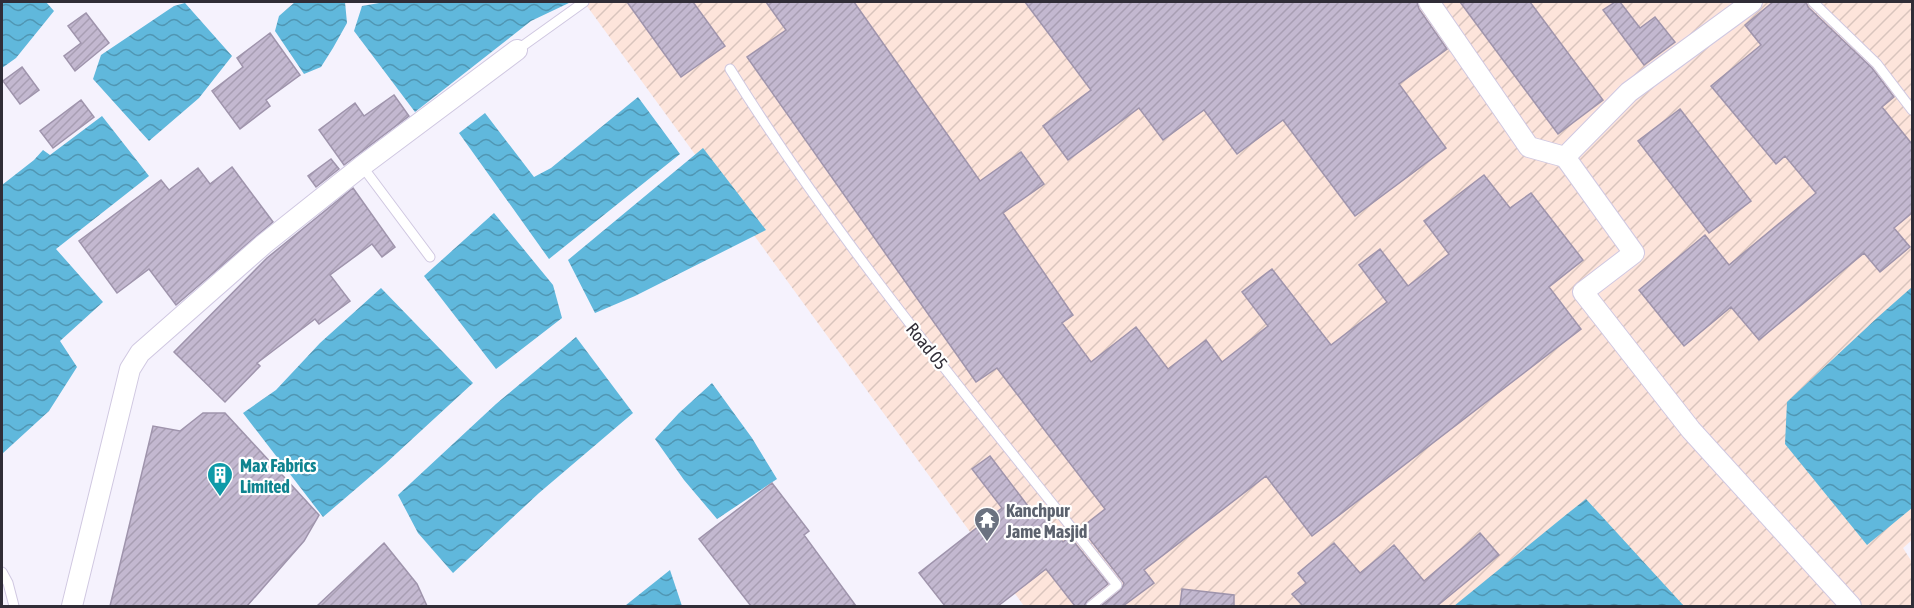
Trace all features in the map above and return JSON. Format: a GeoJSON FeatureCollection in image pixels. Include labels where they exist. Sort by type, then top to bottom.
{"type":"FeatureCollection","features":[{"type":"Feature","properties":{"kind":"street"},"geometry":{"type":"LineString","coordinates":[[1429,2],[1529,147],[1564,158],[1634,253],[1583,292],[1691,430],[1851,606]]}},
{"type":"Feature","properties":{"kind":"street"},"geometry":{"type":"LineString","coordinates":[[1564,158],[1629,92],[1752,2]]}},
{"type":"Feature","properties":{"kind":"street"},"geometry":{"type":"LineString","coordinates":[[72,606],[130,369],[140,353],[264,244],[362,165],[517,50]]}},
{"type":"Feature","properties":{"kind":"lane"},"geometry":{"type":"LineString","coordinates":[[517,50],[584,2]]}},
{"type":"Feature","properties":{"kind":"lane"},"geometry":{"type":"LineString","coordinates":[[1813,2],[1877,64],[1912,110]]}},
{"type":"Feature","properties":{"kind":"lane","name":"Road 05"},"geometry":{"type":"LineString","coordinates":[[730,69],[765,126],[883,290],[1117,585],[1090,606]]}},
{"type":"Feature","properties":{"kind":"lane"},"geometry":{"type":"LineString","coordinates":[[362,165],[430,257]]}},
{"type":"Feature","properties":{"kind":"lane"},"geometry":{"type":"LineString","coordinates":[[2,572],[8,583],[14,606]]}},
{"type":"Feature","properties":{"kind":"shaded area"},"geometry":{"type":"Polygon","coordinates":[[[584,2],[1912,2],[1912,540],[1903,548],[1912,562],[1912,606],[1024,606],[584,2]]]}},
{"type":"Feature","properties":{"kind":"water"},"geometry":{"type":"Polygon","coordinates":[[[2,2],[46,2],[54,11],[16,58],[2,68],[2,2]]]}},
{"type":"Feature","properties":{"kind":"water"},"geometry":{"type":"Polygon","coordinates":[[[295,2],[345,2],[347,23],[333,48],[321,67],[304,74],[275,31],[279,16],[295,2]]]}},
{"type":"Feature","properties":{"kind":"water"},"geometry":{"type":"Polygon","coordinates":[[[385,2],[571,2],[531,21],[415,112],[354,31],[362,6],[385,2]]]}},
{"type":"Feature","properties":{"kind":"water"},"geometry":{"type":"Polygon","coordinates":[[[185,3],[232,56],[199,98],[149,141],[93,79],[101,55],[174,6],[185,3]]]}},
{"type":"Feature","properties":{"kind":"water"},"geometry":{"type":"Polygon","coordinates":[[[638,97],[680,154],[549,259],[459,133],[485,113],[534,177],[551,168],[638,97]]]}},
{"type":"Feature","properties":{"kind":"water"},"geometry":{"type":"Polygon","coordinates":[[[102,116],[149,176],[56,249],[103,302],[60,341],[77,367],[49,411],[2,454],[2,185],[43,150],[50,155],[102,116]]]}},
{"type":"Feature","properties":{"kind":"water"},"geometry":{"type":"Polygon","coordinates":[[[703,148],[766,230],[635,296],[595,313],[568,260],[703,148]]]}},
{"type":"Feature","properties":{"kind":"water"},"geometry":{"type":"Polygon","coordinates":[[[494,213],[553,285],[562,318],[496,369],[424,276],[494,213]]]}},
{"type":"Feature","properties":{"kind":"water"},"geometry":{"type":"Polygon","coordinates":[[[1912,287],[1912,508],[1867,545],[1785,444],[1787,402],[1912,287]]]}},
{"type":"Feature","properties":{"kind":"water"},"geometry":{"type":"Polygon","coordinates":[[[381,288],[473,383],[323,517],[243,413],[276,390],[320,343],[381,288]]]}},
{"type":"Feature","properties":{"kind":"water"},"geometry":{"type":"Polygon","coordinates":[[[576,337],[633,413],[539,493],[453,573],[418,533],[398,495],[496,404],[576,337]]]}},
{"type":"Feature","properties":{"kind":"water"},"geometry":{"type":"Polygon","coordinates":[[[712,383],[752,438],[777,479],[717,519],[684,480],[655,439],[712,383]]]}},
{"type":"Feature","properties":{"kind":"water"},"geometry":{"type":"Polygon","coordinates":[[[1586,499],[1684,606],[1454,606],[1567,514],[1586,499]]]}},
{"type":"Feature","properties":{"kind":"water"},"geometry":{"type":"Polygon","coordinates":[[[670,570],[682,606],[625,606],[626,605],[670,570]]]}},
{"type":"Feature","properties":{"kind":"building"},"geometry":{"type":"Polygon","coordinates":[[[627,2],[693,2],[725,46],[681,77],[627,2]]]}},
{"type":"Feature","properties":{"kind":"building"},"geometry":{"type":"Polygon","coordinates":[[[766,2],[854,2],[980,181],[1021,152],[1044,184],[1003,213],[1073,315],[1062,323],[1091,362],[1136,327],[1168,369],[1206,340],[1222,362],[1268,326],[1242,292],[1272,269],[1331,345],[1387,302],[1359,265],[1380,249],[1408,286],[1449,254],[1424,221],[1484,175],[1510,208],[1531,193],[1583,260],[1549,287],[1581,329],[1312,536],[1266,476],[1144,570],[1154,583],[1123,606],[1101,606],[1121,590],[1124,583],[1081,528],[1105,509],[997,368],[976,382],[747,57],[786,30],[766,2]]]}},
{"type":"Feature","properties":{"kind":"building"},"geometry":{"type":"Polygon","coordinates":[[[1025,2],[1417,2],[1419,9],[1447,49],[1399,84],[1446,148],[1355,216],[1283,120],[1237,154],[1204,110],[1163,140],[1139,108],[1068,160],[1043,126],[1091,90],[1025,2]]]}},
{"type":"Feature","properties":{"kind":"building"},"geometry":{"type":"Polygon","coordinates":[[[1460,2],[1530,2],[1603,100],[1558,134],[1460,2]]]}},
{"type":"Feature","properties":{"kind":"building"},"geometry":{"type":"Polygon","coordinates":[[[1615,2],[1620,2],[1640,28],[1655,17],[1675,42],[1644,65],[1603,10],[1615,2]]]}},
{"type":"Feature","properties":{"kind":"building"},"geometry":{"type":"Polygon","coordinates":[[[1773,2],[1806,2],[1808,7],[1872,68],[1894,97],[1882,107],[1912,144],[1912,213],[1894,228],[1910,247],[1880,272],[1864,253],[1759,340],[1731,307],[1684,346],[1639,290],[1705,235],[1729,265],[1816,193],[1785,156],[1776,164],[1711,86],[1761,45],[1745,25],[1773,2]]]}},
{"type":"Feature","properties":{"kind":"building"},"geometry":{"type":"Polygon","coordinates":[[[86,13],[109,43],[75,71],[64,56],[81,43],[68,26],[86,13]]]}},
{"type":"Feature","properties":{"kind":"building"},"geometry":{"type":"Polygon","coordinates":[[[270,33],[300,75],[266,100],[270,106],[240,129],[212,91],[243,67],[237,58],[270,33]]]}},
{"type":"Feature","properties":{"kind":"building"},"geometry":{"type":"Polygon","coordinates":[[[22,67],[39,90],[20,104],[3,81],[22,67]]]}},
{"type":"Feature","properties":{"kind":"building"},"geometry":{"type":"Polygon","coordinates":[[[394,95],[409,116],[344,165],[319,130],[355,103],[364,116],[394,95]]]}},
{"type":"Feature","properties":{"kind":"building"},"geometry":{"type":"Polygon","coordinates":[[[81,100],[94,117],[53,148],[40,131],[81,100]]]}},
{"type":"Feature","properties":{"kind":"building"},"geometry":{"type":"Polygon","coordinates":[[[1680,109],[1751,201],[1709,233],[1638,141],[1680,109]]]}},
{"type":"Feature","properties":{"kind":"building"},"geometry":{"type":"Polygon","coordinates":[[[331,159],[339,169],[316,187],[308,176],[331,159]]]}},
{"type":"Feature","properties":{"kind":"building"},"geometry":{"type":"Polygon","coordinates":[[[232,167],[273,222],[176,305],[149,269],[117,293],[79,241],[161,180],[169,190],[198,168],[210,184],[232,167]]]}},
{"type":"Feature","properties":{"kind":"building"},"geometry":{"type":"Polygon","coordinates":[[[353,188],[395,247],[382,257],[372,244],[330,275],[350,301],[319,324],[315,319],[257,363],[260,366],[225,402],[174,352],[267,258],[353,188]]]}},
{"type":"Feature","properties":{"kind":"building","name":"Max Fabrics Limited"},"geometry":{"type":"Polygon","coordinates":[[[203,413],[225,413],[319,515],[304,541],[247,606],[110,606],[153,426],[180,431],[203,413]]]}},
{"type":"Feature","properties":{"kind":"building"},"geometry":{"type":"Polygon","coordinates":[[[990,456],[1031,510],[1036,506],[1063,542],[1070,537],[1108,584],[1084,606],[1075,606],[1046,569],[998,606],[945,606],[919,573],[1002,508],[972,469],[990,456]]]}},
{"type":"Feature","properties":{"kind":"building"},"geometry":{"type":"Polygon","coordinates":[[[772,483],[809,531],[804,535],[856,606],[751,606],[699,539],[772,483]]]}},
{"type":"Feature","properties":{"kind":"building"},"geometry":{"type":"Polygon","coordinates":[[[1480,533],[1499,555],[1437,606],[1303,606],[1292,594],[1306,583],[1298,573],[1334,543],[1360,573],[1394,545],[1424,581],[1480,533]]]}},
{"type":"Feature","properties":{"kind":"building"},"geometry":{"type":"Polygon","coordinates":[[[384,543],[417,584],[427,606],[317,606],[384,543]]]}},
{"type":"Feature","properties":{"kind":"building"},"geometry":{"type":"Polygon","coordinates":[[[1182,589],[1234,595],[1234,606],[1180,606],[1182,589]]]}},
{"type":"Feature","properties":{"kind":"place","name":"Max Fabrics Limited"},"geometry":{"type":"Point","coordinates":[220,498]}},
{"type":"Feature","properties":{"kind":"place","name":"Kanchpur Jame Masjid"},"geometry":{"type":"Point","coordinates":[987,543]}}]}
